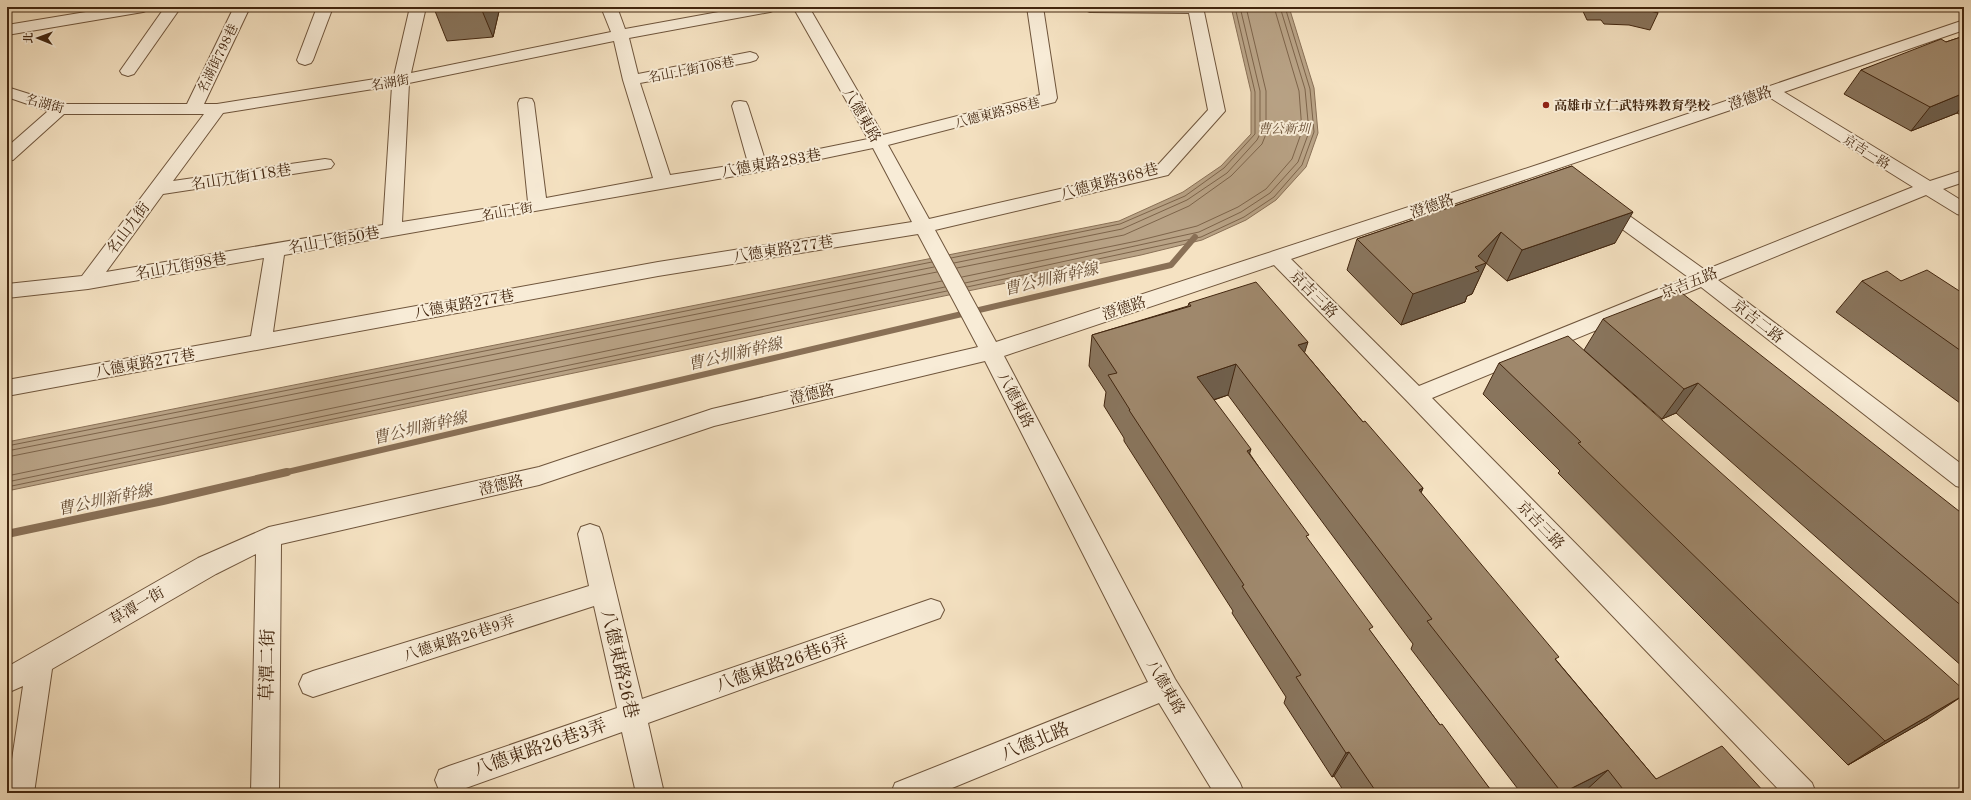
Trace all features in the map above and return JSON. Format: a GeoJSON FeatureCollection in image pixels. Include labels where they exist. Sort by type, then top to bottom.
{"type":"FeatureCollection","features":[{"type":"Feature","properties":{"kind":"street"},"geometry":{"type":"LineString","coordinates":[[7,30],[143,7]]}},
{"type":"Feature","properties":{"kind":"street"},"geometry":{"type":"LineString","coordinates":[[128,70],[173,7]]}},
{"type":"Feature","properties":{"kind":"street","name":"名湖街798巷"},"geometry":{"type":"LineString","coordinates":[[193,109],[242,7]]}},
{"type":"Feature","properties":{"kind":"street"},"geometry":{"type":"LineString","coordinates":[[305,60],[325,7]]}},
{"type":"Feature","properties":{"kind":"street"},"geometry":{"type":"LineString","coordinates":[[392,230],[401,80],[418,7]]}},
{"type":"Feature","properties":{"kind":"street"},"geometry":{"type":"LineString","coordinates":[[609,7],[620,35],[631,80],[663,182]]}},
{"type":"Feature","properties":{"kind":"street","name":"名湖街"},"geometry":{"type":"LineString","coordinates":[[7,92],[60,109],[217,109],[401,80],[620,35],[770,7]]}},
{"type":"Feature","properties":{"kind":"street","name":"八德東路"},"geometry":{"type":"LineString","coordinates":[[801,7],[878,142],[922,227],[991,352],[1165,688],[1230,793]]}},
{"type":"Feature","properties":{"kind":"street","name":"八德東路388巷"},"geometry":{"type":"LineString","coordinates":[[878,142],[1050,98],[1036,7]]}},
{"type":"Feature","properties":{"kind":"street"},"geometry":{"type":"LineString","coordinates":[[1090,7],[1195,8]]}},
{"type":"Feature","properties":{"kind":"street","name":"八德東路368巷"},"geometry":{"type":"LineString","coordinates":[[922,227],[1162,171],[1217,111],[1195,8]]}},
{"type":"Feature","properties":{"kind":"street","name":"澄德路"},"geometry":{"type":"LineString","coordinates":[[269,537],[539,476],[712,418],[991,352],[1549,167],[1964,25]]}},
{"type":"Feature","properties":{"kind":"street","name":"名山十街108巷"},"geometry":{"type":"LineString","coordinates":[[631,80],[750,57]]}},
{"type":"Feature","properties":{"kind":"street","name":"京吉一路"},"geometry":{"type":"LineString","coordinates":[[1770,91],[1964,210]]}},
{"type":"Feature","properties":{"kind":"street"},"geometry":{"type":"LineString","coordinates":[[526,102],[538,206]]}},
{"type":"Feature","properties":{"kind":"street"},"geometry":{"type":"LineString","coordinates":[[740,106],[758,167]]}},
{"type":"Feature","properties":{"kind":"street"},"geometry":{"type":"LineString","coordinates":[[7,156],[60,109]]}},
{"type":"Feature","properties":{"kind":"street","name":"名山九街"},"geometry":{"type":"LineString","coordinates":[[88,282],[217,109]]}},
{"type":"Feature","properties":{"kind":"street","name":"八德東路283巷"},"geometry":{"type":"LineString","coordinates":[[663,182],[758,167],[878,142]]}},
{"type":"Feature","properties":{"kind":"street","name":"名山九街118巷"},"geometry":{"type":"LineString","coordinates":[[157,189],[325,164]]}},
{"type":"Feature","properties":{"kind":"street"},"geometry":{"type":"LineString","coordinates":[[1549,167],[1568,181]]}},
{"type":"Feature","properties":{"kind":"street","name":"京吉五路"},"geometry":{"type":"LineString","coordinates":[[1416,396],[1702,278],[1926,188],[1964,176]]}},
{"type":"Feature","properties":{"kind":"street","name":"名山十街"},"geometry":{"type":"LineString","coordinates":[[392,230],[538,206],[663,182]]}},
{"type":"Feature","properties":{"kind":"street","name":"京吉二路"},"geometry":{"type":"LineString","coordinates":[[1587,195],[1702,278],[1964,479]]}},
{"type":"Feature","properties":{"kind":"street","name":"八德東路277巷"},"geometry":{"type":"LineString","coordinates":[[7,388],[658,269],[922,227]]}},
{"type":"Feature","properties":{"kind":"street","name":"名山十街50巷"},"geometry":{"type":"LineString","coordinates":[[275,250],[392,230]]}},
{"type":"Feature","properties":{"kind":"street"},"geometry":{"type":"LineString","coordinates":[[261,341],[275,250]]}},
{"type":"Feature","properties":{"kind":"street","name":"名山九街98巷"},"geometry":{"type":"LineString","coordinates":[[88,282],[275,250]]}},
{"type":"Feature","properties":{"kind":"street","name":"京吉三路"},"geometry":{"type":"LineString","coordinates":[[1278,258],[1416,396],[1802,793]]}},
{"type":"Feature","properties":{"kind":"street"},"geometry":{"type":"LineString","coordinates":[[7,291],[88,282]]}},
{"type":"Feature","properties":{"kind":"street","name":"八德東路26巷"},"geometry":{"type":"LineString","coordinates":[[590,534],[650,793]]}},
{"type":"Feature","properties":{"kind":"street","name":"草潭一街"},"geometry":{"type":"LineString","coordinates":[[7,681],[207,566],[269,537]]}},
{"type":"Feature","properties":{"kind":"street","name":"草潭二街"},"geometry":{"type":"LineString","coordinates":[[264,793],[269,537]]}},
{"type":"Feature","properties":{"kind":"street","name":"八德東路26巷9弄"},"geometry":{"type":"LineString","coordinates":[[313,684],[604,592]]}},
{"type":"Feature","properties":{"kind":"street","name":"八德東路26巷6弄"},"geometry":{"type":"LineString","coordinates":[[632,715],[932,610]]}},
{"type":"Feature","properties":{"kind":"street"},"geometry":{"type":"LineString","coordinates":[[20,793],[40,662]]}},
{"type":"Feature","properties":{"kind":"street","name":"八德北路"},"geometry":{"type":"LineString","coordinates":[[905,793],[1165,688]]}},
{"type":"Feature","properties":{"kind":"street","name":"八德東路26巷3弄"},"geometry":{"type":"LineString","coordinates":[[449,780],[632,715]]}},
{"type":"Feature","properties":{"kind":"water","name":"曹公新圳"},"geometry":{"type":"Polygon","coordinates":[[[1231,7],[1289,7],[1314,88],[1318,133],[1306,167],[1276,200],[1246,220],[1202,240],[1141,255],[7,491],[7,442],[1119,221],[1183,192],[1221,166],[1251,134],[1251,92],[1231,7]]]}},
{"type":"Feature","properties":{"kind":"building"},"geometry":{"type":"Polygon","coordinates":[[[436,7],[482,7],[435,11],[436,7]]]}},
{"type":"Feature","properties":{"kind":"building"},"geometry":{"type":"Polygon","coordinates":[[[1614,7],[1655,7],[1658,13],[1638,8],[1614,7]]]}},
{"type":"Feature","properties":{"kind":"building"},"geometry":{"type":"Polygon","coordinates":[[[1964,36],[1964,93],[1930,107],[1861,70],[1941,39],[1946,42],[1964,36]]]}},
{"type":"Feature","properties":{"kind":"building"},"geometry":{"type":"Polygon","coordinates":[[[1572,166],[1633,212],[1522,250],[1501,232],[1478,256],[1486,263],[1475,267],[1479,271],[1413,294],[1357,239],[1572,166]]]}},
{"type":"Feature","properties":{"kind":"building"},"geometry":{"type":"Polygon","coordinates":[[[1927,270],[1964,294],[1964,353],[1862,281],[1887,271],[1901,281],[1927,270]]]}},
{"type":"Feature","properties":{"kind":"building"},"geometry":{"type":"Polygon","coordinates":[[[1256,282],[1308,342],[1298,345],[1363,422],[1365,421],[1423,488],[1419,490],[1559,657],[1555,659],[1656,779],[1722,746],[1765,793],[1626,793],[1608,770],[1562,793],[1427,621],[1432,619],[1236,364],[1197,377],[1251,449],[1247,451],[1309,535],[1306,536],[1373,627],[1369,629],[1440,725],[1442,724],[1493,793],[1377,793],[1349,752],[1346,753],[1296,677],[1301,675],[1129,410],[1108,375],[1117,373],[1092,335],[1191,306],[1189,303],[1256,282]]]}},
{"type":"Feature","properties":{"kind":"building"},"geometry":{"type":"Polygon","coordinates":[[[1678,290],[1964,515],[1964,608],[1698,383],[1684,389],[1603,319],[1678,290]]]}},
{"type":"Feature","properties":{"kind":"building"},"geometry":{"type":"Polygon","coordinates":[[[1568,336],[1964,690],[1964,695],[1885,741],[1578,443],[1581,442],[1499,363],[1568,336]]]}},
{"type":"Feature","properties":{"kind":"waterway","name":"曹公圳新幹線"},"geometry":{"type":"LineString","coordinates":[[283,473],[1171,265],[1195,237]]}},
{"type":"Feature","properties":{"kind":"waterway","name":"曹公圳新幹線"},"geometry":{"type":"LineString","coordinates":[[7,534],[163,501],[287,472]]}},
{"type":"Feature","properties":{"kind":"place","name":"高雄市立仁武特殊教育學校"},"geometry":{"type":"Point","coordinates":[1546,105]}}]}
